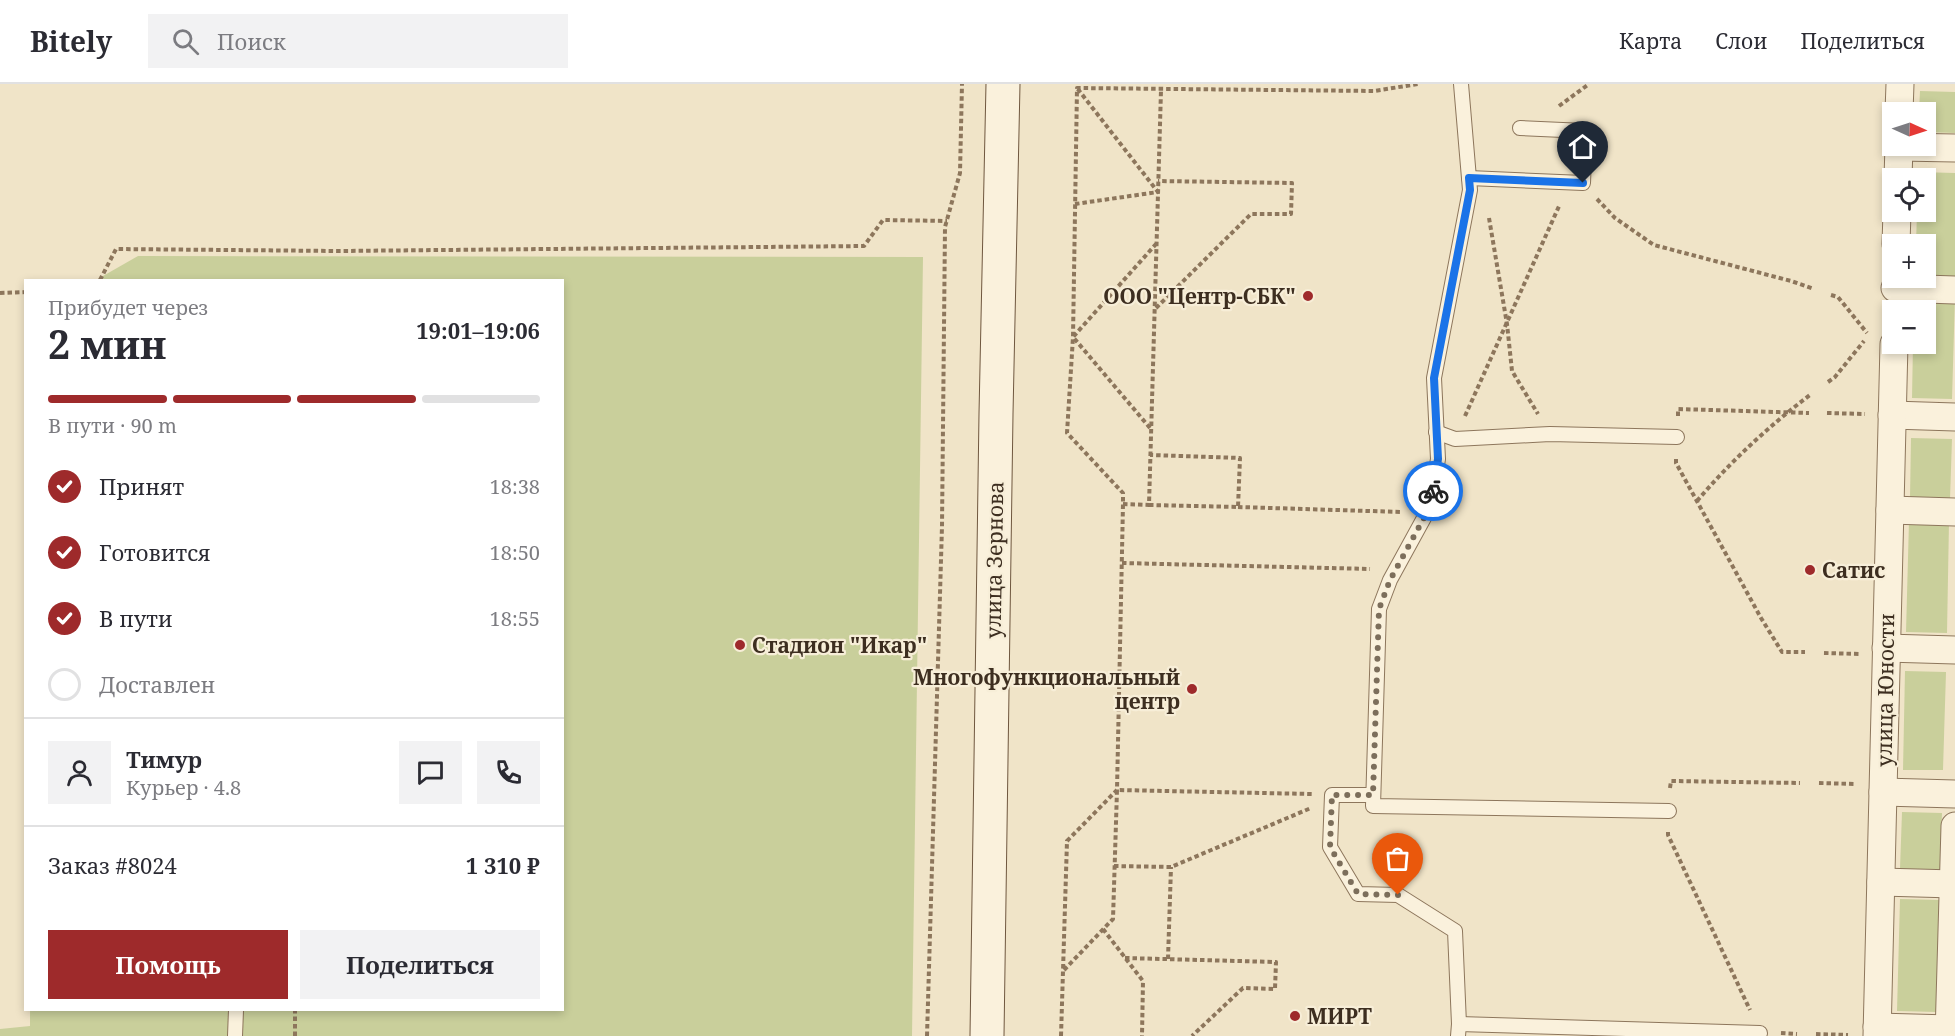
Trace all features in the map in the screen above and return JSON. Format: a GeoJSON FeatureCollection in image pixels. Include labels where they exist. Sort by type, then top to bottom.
{"type":"FeatureCollection","features":[{"type":"Feature","properties":{"kind":"main road","name":"улица Зернова"},"geometry":{"type":"LineString","coordinates":[[987,1036],[996,426],[1004,84]]}},
{"type":"Feature","properties":{"kind":"street"},"geometry":{"type":"LineString","coordinates":[[1899,102],[1900,84]]}},
{"type":"Feature","properties":{"kind":"street"},"geometry":{"type":"LineString","coordinates":[[1936,147],[1955,148]]}},
{"type":"Feature","properties":{"kind":"street"},"geometry":{"type":"LineString","coordinates":[[1895,295],[1955,290]]}},
{"type":"Feature","properties":{"kind":"street","name":"улица Юности"},"geometry":{"type":"LineString","coordinates":[[1877,1032],[1894,354]]}},
{"type":"Feature","properties":{"kind":"street"},"geometry":{"type":"LineString","coordinates":[[1892,415],[1955,417]]}},
{"type":"Feature","properties":{"kind":"street"},"geometry":{"type":"LineString","coordinates":[[1890,510],[1955,512]]}},
{"type":"Feature","properties":{"kind":"street"},"geometry":{"type":"LineString","coordinates":[[1886,648],[1955,650]]}},
{"type":"Feature","properties":{"kind":"street"},"geometry":{"type":"LineString","coordinates":[[1883,788],[1955,794]]}},
{"type":"Feature","properties":{"kind":"street"},"geometry":{"type":"LineString","coordinates":[[1877,1032],[1949,1033],[1955,826]]}},
{"type":"Feature","properties":{"kind":"street"},"geometry":{"type":"LineString","coordinates":[[1881,882],[1954,884]]}},
{"type":"Feature","properties":{"kind":"lane"},"geometry":{"type":"LineString","coordinates":[[1461,84],[1475,178],[1470,190],[1434,378],[1438,459],[1430,507],[1396,570],[1379,609],[1373,806],[1669,810]]}},
{"type":"Feature","properties":{"kind":"lane"},"geometry":{"type":"LineString","coordinates":[[1475,178],[1576,182],[1585,131],[1520,128]]}},
{"type":"Feature","properties":{"kind":"lane"},"geometry":{"type":"LineString","coordinates":[[1436,432],[1455,439],[1551,434],[1677,437]]}},
{"type":"Feature","properties":{"kind":"lane"},"geometry":{"type":"LineString","coordinates":[[1373,795],[1332,795],[1330,847],[1358,894],[1398,895],[1455,931],[1458,1030],[1760,1033]]}},
{"type":"Feature","properties":{"kind":"lane"},"geometry":{"type":"LineString","coordinates":[[235,1036],[236,1011]]}},
{"type":"Feature","properties":{"kind":"path"},"geometry":{"type":"LineString","coordinates":[[927,1036],[942,526],[945,227],[960,173],[962,84]]}},
{"type":"Feature","properties":{"kind":"path"},"geometry":{"type":"LineString","coordinates":[[1077,88],[1374,92],[1418,84]]}},
{"type":"Feature","properties":{"kind":"path"},"geometry":{"type":"LineString","coordinates":[[1077,88],[1158,192]]}},
{"type":"Feature","properties":{"kind":"path"},"geometry":{"type":"LineString","coordinates":[[1063,970],[1113,919],[1123,504],[1123,493],[1067,433],[1073,337],[1077,88]]}},
{"type":"Feature","properties":{"kind":"path"},"geometry":{"type":"LineString","coordinates":[[1149,505],[1161,90]]}},
{"type":"Feature","properties":{"kind":"path"},"geometry":{"type":"LineString","coordinates":[[1475,178],[1507,324],[1512,371],[1551,434]]}},
{"type":"Feature","properties":{"kind":"path"},"geometry":{"type":"LineString","coordinates":[[1155,309],[1251,214],[1291,214],[1292,183],[1158,181]]}},
{"type":"Feature","properties":{"kind":"path"},"geometry":{"type":"LineString","coordinates":[[1455,439],[1507,324],[1576,182],[1615,218],[1654,245],[1814,289]]}},
{"type":"Feature","properties":{"kind":"path"},"geometry":{"type":"LineString","coordinates":[[1075,204],[1158,192]]}},
{"type":"Feature","properties":{"kind":"path"},"geometry":{"type":"LineString","coordinates":[[101,279],[116,249],[338,251],[864,246],[883,220],[947,221]]}},
{"type":"Feature","properties":{"kind":"path"},"geometry":{"type":"LineString","coordinates":[[1073,337],[1156,243]]}},
{"type":"Feature","properties":{"kind":"path"},"geometry":{"type":"LineString","coordinates":[[0,293],[24,292]]}},
{"type":"Feature","properties":{"kind":"path"},"geometry":{"type":"LineString","coordinates":[[1831,295],[1838,297]]}},
{"type":"Feature","properties":{"kind":"path"},"geometry":{"type":"LineString","coordinates":[[1828,382],[1835,377],[1895,295]]}},
{"type":"Feature","properties":{"kind":"path"},"geometry":{"type":"LineString","coordinates":[[1073,337],[1151,429]]}},
{"type":"Feature","properties":{"kind":"path"},"geometry":{"type":"LineString","coordinates":[[1697,501],[1711,484],[1787,412],[1810,395]]}},
{"type":"Feature","properties":{"kind":"path"},"geometry":{"type":"LineString","coordinates":[[1805,652],[1782,652],[1676,463],[1678,409],[1809,413]]}},
{"type":"Feature","properties":{"kind":"path"},"geometry":{"type":"LineString","coordinates":[[1827,413],[1892,415]]}},
{"type":"Feature","properties":{"kind":"path"},"geometry":{"type":"LineString","coordinates":[[1150,455],[1240,458],[1238,507]]}},
{"type":"Feature","properties":{"kind":"path"},"geometry":{"type":"LineString","coordinates":[[1123,504],[1427,513]]}},
{"type":"Feature","properties":{"kind":"path"},"geometry":{"type":"LineString","coordinates":[[1122,563],[1396,570]]}},
{"type":"Feature","properties":{"kind":"path"},"geometry":{"type":"LineString","coordinates":[[1797,1034],[1760,1033],[1668,835],[1671,781],[1800,783]]}},
{"type":"Feature","properties":{"kind":"path"},"geometry":{"type":"LineString","coordinates":[[1819,783],[1883,788]]}},
{"type":"Feature","properties":{"kind":"path"},"geometry":{"type":"LineString","coordinates":[[1061,1036],[1067,841],[1117,790],[1332,795]]}},
{"type":"Feature","properties":{"kind":"path"},"geometry":{"type":"LineString","coordinates":[[1114,866],[1171,867],[1309,808],[1332,795]]}},
{"type":"Feature","properties":{"kind":"path"},"geometry":{"type":"LineString","coordinates":[[1168,959],[1171,867]]}},
{"type":"Feature","properties":{"kind":"path"},"geometry":{"type":"LineString","coordinates":[[1103,929],[1143,981],[1142,1036]]}},
{"type":"Feature","properties":{"kind":"path"},"geometry":{"type":"LineString","coordinates":[[1125,958],[1276,962],[1275,989],[1243,988],[1192,1036]]}},
{"type":"Feature","properties":{"kind":"path"},"geometry":{"type":"LineString","coordinates":[[295,1011],[295,1036]]}},
{"type":"Feature","properties":{"kind":"green space"},"geometry":{"type":"Polygon","coordinates":[[[1920,91],[1955,92],[1955,133],[1936,132],[1936,102],[1919,102],[1920,91]]]}},
{"type":"Feature","properties":{"kind":"green space"},"geometry":{"type":"Polygon","coordinates":[[[1936,172],[1955,173],[1955,281],[1936,279],[1936,234],[1916,234],[1917,222],[1936,222],[1936,172]]]}},
{"type":"Feature","properties":{"kind":"green space","name":"Стадион \"Икар\""},"geometry":{"type":"Polygon","coordinates":[[[138,256],[923,257],[912,1036],[0,1036],[0,1029],[30,1026],[30,1011],[564,1011],[564,279],[98,279],[138,256]]]}},
{"type":"Feature","properties":{"kind":"green space"},"geometry":{"type":"Polygon","coordinates":[[[1915,296],[1955,297],[1952,399],[1912,398],[1913,354],[1936,354],[1936,300],[1915,300],[1915,296]]]}},
{"type":"Feature","properties":{"kind":"green space"},"geometry":{"type":"Polygon","coordinates":[[[1911,438],[1952,439],[1950,499],[1910,498],[1911,438]]]}},
{"type":"Feature","properties":{"kind":"green space"},"geometry":{"type":"Polygon","coordinates":[[[1909,521],[1949,522],[1947,633],[1906,632],[1909,521]]]}},
{"type":"Feature","properties":{"kind":"green space"},"geometry":{"type":"Polygon","coordinates":[[[1905,671],[1946,672],[1943,770],[1903,770],[1905,671]]]}},
{"type":"Feature","properties":{"kind":"green space"},"geometry":{"type":"Polygon","coordinates":[[[1902,812],[1942,813],[1940,870],[1900,869],[1902,812]]]}},
{"type":"Feature","properties":{"kind":"green space"},"geometry":{"type":"Polygon","coordinates":[[[1900,899],[1940,900],[1937,1012],[1897,1011],[1900,899]]]}},
{"type":"Feature","properties":{"kind":"way so far"},"geometry":{"type":"LineString","coordinates":[[1398,895],[1358,894],[1330,847],[1332,795],[1373,795],[1379,609],[1390,580],[1430,507],[1433,491]]}},
{"type":"Feature","properties":{"kind":"place","name":"ООО \"Центр-СБК\""},"geometry":{"type":"Point","coordinates":[1308,296]}},
{"type":"Feature","properties":{"kind":"place","name":"Сатис"},"geometry":{"type":"Point","coordinates":[1810,570]}},
{"type":"Feature","properties":{"kind":"place","name":"Стадион \"Икар\""},"geometry":{"type":"Point","coordinates":[740,645]}},
{"type":"Feature","properties":{"kind":"place","name":"Многофункциональный центр"},"geometry":{"type":"Point","coordinates":[1192,689]}},
{"type":"Feature","properties":{"kind":"place","name":"МИРТ"},"geometry":{"type":"Point","coordinates":[1295,1016]}},
{"type":"Feature","properties":{"kind":"route"},"geometry":{"type":"LineString","coordinates":[[1433,491],[1438,459],[1434,378],[1470,190],[1469,178],[1583,183]]}}]}
